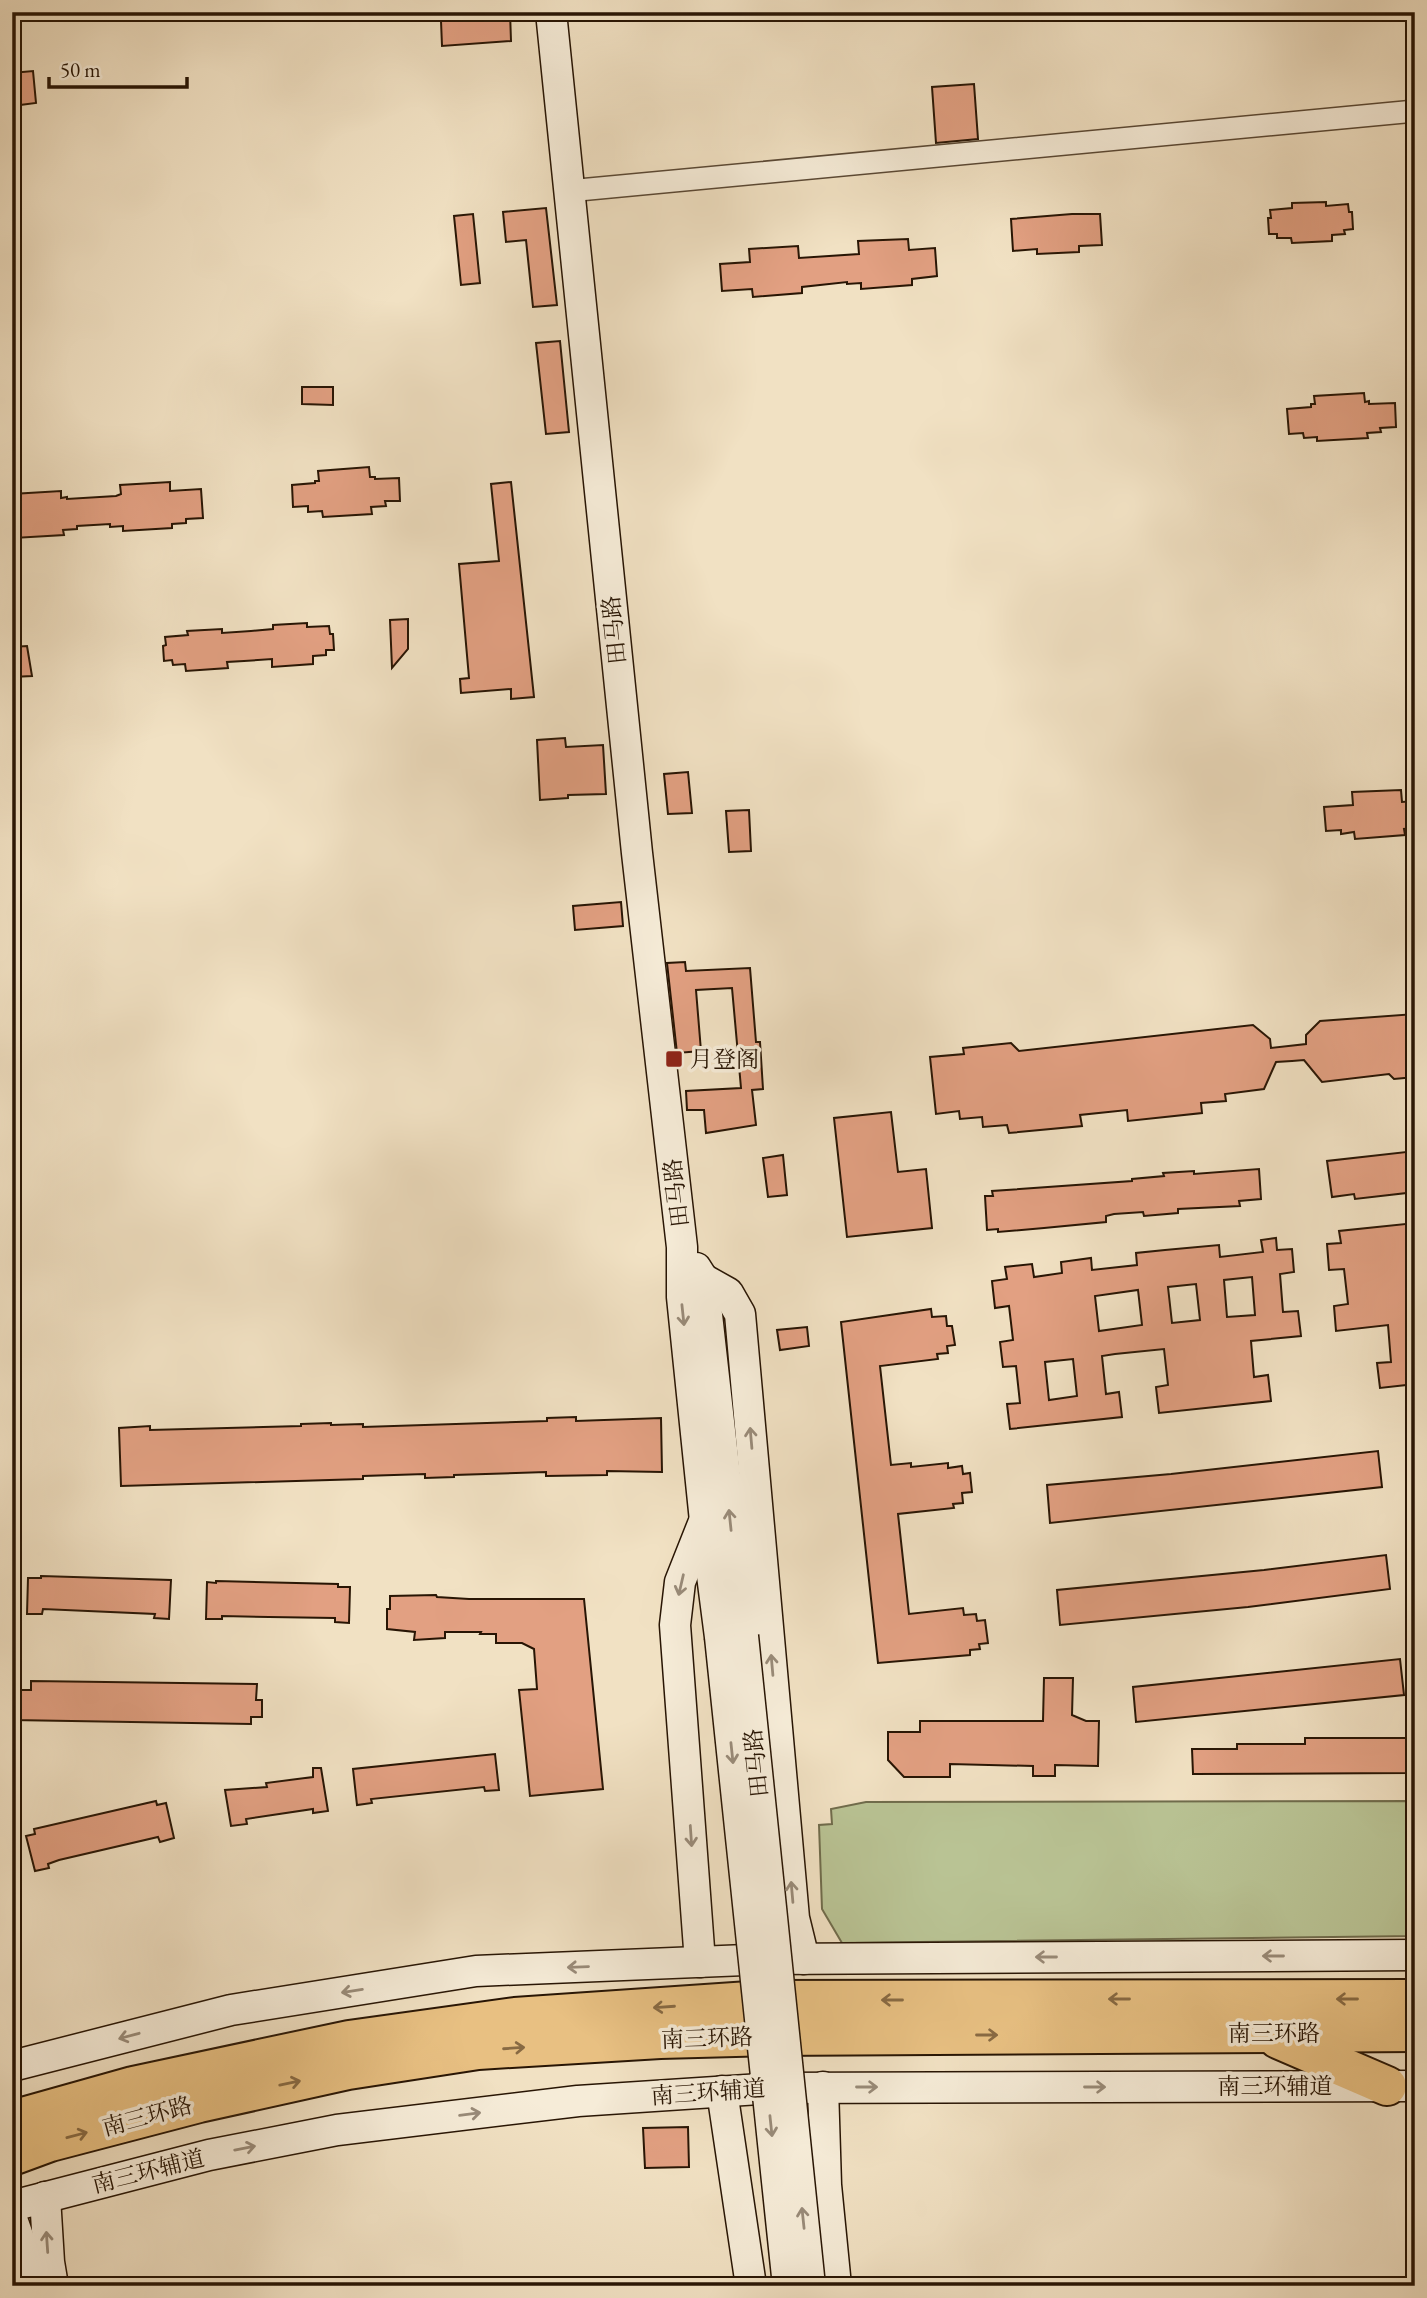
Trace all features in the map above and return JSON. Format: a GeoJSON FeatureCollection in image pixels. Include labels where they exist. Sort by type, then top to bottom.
{"type":"FeatureCollection","features":[{"type":"Feature","properties":{"kind":"highway","name":"南三环路"},"geometry":{"type":"LineString","coordinates":[[12,2157],[196,2087],[349,2040],[515,2017],[764,2000],[1415,1999]]}},
{"type":"Feature","properties":{"kind":"highway","name":"南三环路"},"geometry":{"type":"LineString","coordinates":[[12,2120],[133,2086],[196,2087],[348,2070],[478,2050],[660,2039],[770,2036],[1415,2032]]}},
{"type":"Feature","properties":{"kind":"highway"},"geometry":{"type":"LineString","coordinates":[[1263,2033],[1401,2086]]}},
{"type":"Feature","properties":{"kind":"street","name":"田马路"},"geometry":{"type":"LineString","coordinates":[[551,12],[637,853],[682,1247],[682,1297],[705,1521],[731,1637],[810,2286]]}},
{"type":"Feature","properties":{"kind":"street"},"geometry":{"type":"LineString","coordinates":[[568,191],[1415,111]]}},
{"type":"Feature","properties":{"kind":"street","name":"田马路"},"geometry":{"type":"LineString","coordinates":[[682,1247],[702,1279],[788,2286]]}},
{"type":"Feature","properties":{"kind":"street"},"geometry":{"type":"LineString","coordinates":[[702,1279],[728,1293],[740,1314],[794,1918],[804,1959]]}},
{"type":"Feature","properties":{"kind":"street"},"geometry":{"type":"LineString","coordinates":[[700,1962],[675,1625],[680,1582],[705,1521]]}},
{"type":"Feature","properties":{"kind":"street"},"geometry":{"type":"LineString","coordinates":[[12,2066],[231,2010],[476,1971],[804,1959],[1415,1955]]}},
{"type":"Feature","properties":{"kind":"street","name":"南三环辅道"},"geometry":{"type":"LineString","coordinates":[[12,2206],[209,2155],[337,2130],[578,2101],[823,2087],[1401,2086]]}},
{"type":"Feature","properties":{"kind":"street"},"geometry":{"type":"LineString","coordinates":[[823,2087],[826,2185],[836,2286]]}},
{"type":"Feature","properties":{"kind":"street"},"geometry":{"type":"LineString","coordinates":[[722,2091],[751,2286]]}},
{"type":"Feature","properties":{"kind":"street"},"geometry":{"type":"LineString","coordinates":[[44,2197],[52,2286]]}},
{"type":"Feature","properties":{"kind":"street"},"geometry":{"type":"LineString","coordinates":[[12,2219],[26,2259],[31,2286]]}},
{"type":"Feature","properties":{"kind":"green space"},"geometry":{"type":"Polygon","coordinates":[[[1415,1801],[1415,1936],[842,1943],[822,1909],[819,1825],[832,1824],[831,1809],[866,1802],[1415,1801]]]}},
{"type":"Feature","properties":{"kind":"building"},"geometry":{"type":"Polygon","coordinates":[[[483,12],[510,12],[511,41],[442,46],[441,21],[484,18],[483,12]]]}},
{"type":"Feature","properties":{"kind":"building"},"geometry":{"type":"Polygon","coordinates":[[[33,71],[36,103],[12,106],[12,73],[33,71]]]}},
{"type":"Feature","properties":{"kind":"building"},"geometry":{"type":"Polygon","coordinates":[[[974,84],[978,139],[936,143],[932,87],[974,84]]]}},
{"type":"Feature","properties":{"kind":"building"},"geometry":{"type":"Polygon","coordinates":[[[1326,202],[1326,206],[1348,204],[1349,212],[1352,212],[1353,229],[1344,230],[1345,234],[1332,235],[1332,241],[1292,243],[1291,238],[1277,238],[1277,234],[1269,234],[1270,210],[1292,208],[1292,203],[1326,202]]]}},
{"type":"Feature","properties":{"kind":"building"},"geometry":{"type":"Polygon","coordinates":[[[546,208],[557,305],[533,307],[526,240],[506,242],[503,212],[546,208]]]}},
{"type":"Feature","properties":{"kind":"building"},"geometry":{"type":"Polygon","coordinates":[[[473,214],[480,283],[461,285],[454,216],[473,214]]]}},
{"type":"Feature","properties":{"kind":"building"},"geometry":{"type":"Polygon","coordinates":[[[1100,214],[1102,245],[1079,246],[1079,252],[1037,254],[1037,249],[1013,251],[1011,219],[1100,214]]]}},
{"type":"Feature","properties":{"kind":"building"},"geometry":{"type":"Polygon","coordinates":[[[908,239],[909,250],[935,248],[937,276],[912,279],[912,285],[861,289],[861,283],[847,282],[802,287],[802,293],[753,297],[752,289],[722,291],[720,264],[750,262],[749,249],[798,246],[799,258],[859,254],[858,241],[908,239]]]}},
{"type":"Feature","properties":{"kind":"building"},"geometry":{"type":"Polygon","coordinates":[[[560,341],[569,432],[546,434],[536,343],[560,341]]]}},
{"type":"Feature","properties":{"kind":"building"},"geometry":{"type":"Polygon","coordinates":[[[302,387],[333,387],[333,405],[302,404],[302,387]]]}},
{"type":"Feature","properties":{"kind":"building"},"geometry":{"type":"Polygon","coordinates":[[[1364,393],[1365,402],[1369,401],[1369,404],[1395,403],[1396,427],[1380,428],[1381,432],[1367,433],[1368,438],[1317,441],[1317,437],[1304,438],[1303,433],[1289,434],[1287,409],[1311,407],[1311,404],[1315,404],[1314,396],[1364,393]]]}},
{"type":"Feature","properties":{"kind":"building"},"geometry":{"type":"Polygon","coordinates":[[[369,467],[370,477],[375,479],[399,478],[400,501],[385,501],[386,506],[371,507],[372,514],[323,517],[322,511],[308,512],[308,506],[293,507],[292,485],[319,481],[318,471],[369,467]]]}},
{"type":"Feature","properties":{"kind":"building"},"geometry":{"type":"Polygon","coordinates":[[[170,482],[170,491],[201,489],[203,518],[186,519],[186,523],[172,524],[172,528],[123,531],[123,526],[110,527],[110,524],[77,526],[77,529],[63,530],[64,535],[14,538],[12,534],[12,494],[61,491],[61,498],[67,499],[116,496],[121,494],[120,485],[170,482]]]}},
{"type":"Feature","properties":{"kind":"building"},"geometry":{"type":"Polygon","coordinates":[[[511,482],[534,697],[511,699],[511,689],[461,693],[460,679],[469,678],[459,564],[499,561],[491,484],[511,482]]]}},
{"type":"Feature","properties":{"kind":"building"},"geometry":{"type":"Polygon","coordinates":[[[408,619],[408,649],[392,668],[390,620],[408,619]]]}},
{"type":"Feature","properties":{"kind":"building"},"geometry":{"type":"Polygon","coordinates":[[[307,623],[307,627],[329,626],[330,634],[333,634],[334,650],[326,650],[326,655],[313,656],[313,664],[272,667],[272,659],[227,662],[228,668],[186,671],[185,664],[173,665],[172,660],[164,661],[165,637],[188,635],[187,631],[222,629],[222,633],[307,623]]]}},
{"type":"Feature","properties":{"kind":"building"},"geometry":{"type":"Polygon","coordinates":[[[27,646],[32,676],[12,677],[12,647],[27,646]]]}},
{"type":"Feature","properties":{"kind":"building"},"geometry":{"type":"Polygon","coordinates":[[[565,738],[566,747],[603,745],[606,794],[568,795],[568,798],[540,800],[537,740],[565,738]]]}},
{"type":"Feature","properties":{"kind":"building"},"geometry":{"type":"Polygon","coordinates":[[[688,772],[692,813],[668,814],[664,774],[688,772]]]}},
{"type":"Feature","properties":{"kind":"building"},"geometry":{"type":"Polygon","coordinates":[[[1401,790],[1402,802],[1415,801],[1415,828],[1404,829],[1405,835],[1355,839],[1354,832],[1341,834],[1341,830],[1326,831],[1324,807],[1353,805],[1352,792],[1401,790]]]}},
{"type":"Feature","properties":{"kind":"building"},"geometry":{"type":"Polygon","coordinates":[[[749,810],[751,851],[729,852],[726,811],[749,810]]]}},
{"type":"Feature","properties":{"kind":"building"},"geometry":{"type":"Polygon","coordinates":[[[621,902],[623,926],[575,930],[573,906],[621,902]]]}},
{"type":"Feature","properties":{"kind":"building"},"geometry":{"type":"Polygon","coordinates":[[[685,962],[686,971],[750,968],[763,1089],[752,1090],[756,1125],[706,1133],[704,1110],[687,1110],[686,1091],[741,1088],[732,988],[696,990],[701,1051],[677,1053],[667,963],[685,962]]]}},
{"type":"Feature","properties":{"kind":"building"},"geometry":{"type":"Polygon","coordinates":[[[1415,1014],[1415,1077],[1394,1079],[1389,1074],[1322,1082],[1304,1060],[1276,1062],[1264,1089],[1225,1094],[1226,1101],[1201,1103],[1202,1113],[1128,1121],[1127,1110],[1080,1115],[1082,1126],[1009,1133],[1007,1125],[983,1127],[982,1117],[960,1119],[959,1111],[936,1114],[930,1057],[964,1054],[963,1048],[1011,1043],[1019,1051],[1253,1025],[1270,1039],[1271,1048],[1306,1044],[1306,1035],[1320,1021],[1415,1014]]]}},
{"type":"Feature","properties":{"kind":"building"},"geometry":{"type":"Polygon","coordinates":[[[891,1112],[898,1172],[926,1169],[932,1228],[847,1237],[834,1118],[891,1112]]]}},
{"type":"Feature","properties":{"kind":"building"},"geometry":{"type":"Polygon","coordinates":[[[1415,1151],[1415,1192],[1355,1199],[1354,1194],[1332,1197],[1327,1161],[1415,1151]]]}},
{"type":"Feature","properties":{"kind":"building"},"geometry":{"type":"Polygon","coordinates":[[[783,1155],[787,1195],[768,1197],[763,1158],[783,1155]]]}},
{"type":"Feature","properties":{"kind":"building"},"geometry":{"type":"Polygon","coordinates":[[[1259,1169],[1261,1199],[1239,1201],[1240,1206],[1178,1209],[1178,1213],[1144,1216],[1143,1212],[1114,1214],[1106,1216],[1106,1222],[998,1232],[998,1229],[987,1230],[985,1196],[993,1196],[992,1191],[1132,1181],[1164,1176],[1163,1173],[1194,1171],[1194,1174],[1259,1169]]]}},
{"type":"Feature","properties":{"kind":"building"},"geometry":{"type":"Polygon","coordinates":[[[1415,1223],[1415,1384],[1380,1388],[1377,1363],[1391,1362],[1388,1325],[1336,1331],[1334,1306],[1348,1304],[1344,1269],[1329,1270],[1327,1244],[1341,1243],[1339,1231],[1415,1223]]]}},
{"type":"Feature","properties":{"kind":"building"},"geometry":{"type":"Polygon","coordinates":[[[1276,1238],[1277,1250],[1292,1249],[1294,1272],[1280,1274],[1283,1312],[1298,1311],[1301,1336],[1251,1341],[1254,1377],[1268,1375],[1271,1401],[1159,1413],[1156,1387],[1168,1385],[1164,1349],[1115,1354],[1102,1356],[1106,1394],[1119,1392],[1122,1417],[1010,1429],[1007,1404],[1020,1403],[1016,1366],[1003,1367],[1000,1342],[1013,1340],[1009,1306],[995,1308],[992,1281],[1007,1279],[1005,1267],[1032,1264],[1034,1277],[1062,1273],[1061,1262],[1091,1258],[1092,1270],[1137,1265],[1136,1253],[1219,1245],[1220,1257],[1263,1252],[1261,1240],[1276,1238]],[[1252,1277],[1224,1280],[1227,1317],[1255,1315],[1252,1277]],[[1196,1284],[1168,1287],[1172,1323],[1200,1320],[1196,1284]],[[1138,1290],[1095,1296],[1099,1331],[1142,1325],[1138,1290]],[[1073,1359],[1045,1362],[1049,1400],[1077,1396],[1073,1359]]]}},
{"type":"Feature","properties":{"kind":"building"},"geometry":{"type":"Polygon","coordinates":[[[931,1309],[932,1317],[946,1316],[947,1326],[952,1326],[955,1345],[947,1346],[948,1353],[937,1354],[938,1359],[880,1366],[891,1465],[911,1463],[911,1467],[948,1463],[948,1468],[962,1466],[963,1474],[970,1473],[972,1492],[962,1493],[963,1503],[953,1504],[954,1508],[898,1514],[909,1614],[963,1608],[964,1615],[976,1614],[977,1621],[985,1620],[988,1643],[979,1644],[980,1649],[970,1650],[970,1655],[878,1663],[841,1322],[931,1309]]]}},
{"type":"Feature","properties":{"kind":"building"},"geometry":{"type":"Polygon","coordinates":[[[807,1327],[809,1346],[780,1350],[777,1330],[807,1327]]]}},
{"type":"Feature","properties":{"kind":"building"},"geometry":{"type":"Polygon","coordinates":[[[576,1417],[576,1421],[661,1418],[662,1472],[607,1471],[607,1475],[546,1476],[546,1472],[425,1478],[425,1474],[363,1476],[363,1479],[121,1486],[119,1428],[150,1426],[150,1430],[331,1423],[363,1424],[363,1427],[547,1421],[547,1418],[576,1417]]]}},
{"type":"Feature","properties":{"kind":"building"},"geometry":{"type":"Polygon","coordinates":[[[1378,1451],[1382,1487],[1050,1523],[1047,1485],[1378,1451]]]}},
{"type":"Feature","properties":{"kind":"building"},"geometry":{"type":"Polygon","coordinates":[[[1386,1555],[1390,1589],[1248,1607],[1060,1625],[1057,1590],[1386,1555]]]}},
{"type":"Feature","properties":{"kind":"building"},"geometry":{"type":"Polygon","coordinates":[[[41,1576],[171,1580],[169,1619],[154,1618],[155,1614],[43,1609],[42,1614],[27,1614],[28,1578],[41,1576]]]}},
{"type":"Feature","properties":{"kind":"building"},"geometry":{"type":"Polygon","coordinates":[[[207,1582],[338,1584],[338,1587],[350,1587],[349,1623],[335,1622],[335,1618],[222,1616],[222,1619],[206,1619],[207,1582]]]}},
{"type":"Feature","properties":{"kind":"building"},"geometry":{"type":"Polygon","coordinates":[[[436,1595],[469,1599],[584,1599],[603,1789],[530,1796],[519,1690],[537,1689],[534,1649],[522,1643],[496,1643],[496,1634],[445,1632],[445,1638],[414,1640],[415,1632],[387,1629],[390,1596],[436,1595]]]}},
{"type":"Feature","properties":{"kind":"building"},"geometry":{"type":"Polygon","coordinates":[[[1400,1659],[1404,1695],[1136,1722],[1133,1687],[1400,1659]]]}},
{"type":"Feature","properties":{"kind":"building"},"geometry":{"type":"Polygon","coordinates":[[[1044,1678],[1073,1678],[1072,1715],[1086,1721],[1099,1721],[1098,1766],[1055,1765],[1055,1776],[1033,1776],[1033,1766],[950,1764],[950,1777],[904,1777],[888,1760],[888,1732],[920,1732],[920,1721],[1043,1721],[1044,1678]]]}},
{"type":"Feature","properties":{"kind":"building"},"geometry":{"type":"Polygon","coordinates":[[[31,1681],[257,1684],[256,1700],[262,1700],[262,1717],[251,1717],[251,1724],[12,1720],[12,1690],[31,1690],[31,1681]]]}},
{"type":"Feature","properties":{"kind":"building"},"geometry":{"type":"Polygon","coordinates":[[[1305,1738],[1409,1738],[1409,1773],[1193,1774],[1192,1749],[1237,1749],[1237,1744],[1305,1744],[1305,1738]]]}},
{"type":"Feature","properties":{"kind":"building"},"geometry":{"type":"Polygon","coordinates":[[[495,1754],[499,1790],[485,1791],[484,1787],[371,1799],[372,1803],[357,1805],[353,1769],[495,1754]]]}},
{"type":"Feature","properties":{"kind":"building"},"geometry":{"type":"Polygon","coordinates":[[[313,1768],[321,1768],[328,1811],[313,1813],[313,1809],[246,1819],[247,1824],[231,1826],[225,1790],[267,1787],[266,1783],[313,1777],[313,1768]]]}},
{"type":"Feature","properties":{"kind":"building"},"geometry":{"type":"Polygon","coordinates":[[[156,1801],[157,1805],[166,1803],[174,1838],[160,1842],[158,1837],[59,1860],[48,1864],[49,1868],[35,1871],[26,1836],[35,1834],[34,1829],[156,1801]]]}},
{"type":"Feature","properties":{"kind":"building"},"geometry":{"type":"Polygon","coordinates":[[[688,2127],[689,2167],[645,2168],[643,2128],[688,2127]]]}},
{"type":"Feature","properties":{"kind":"place","name":"月登阁"},"geometry":{"type":"Point","coordinates":[674,1059]}}]}
